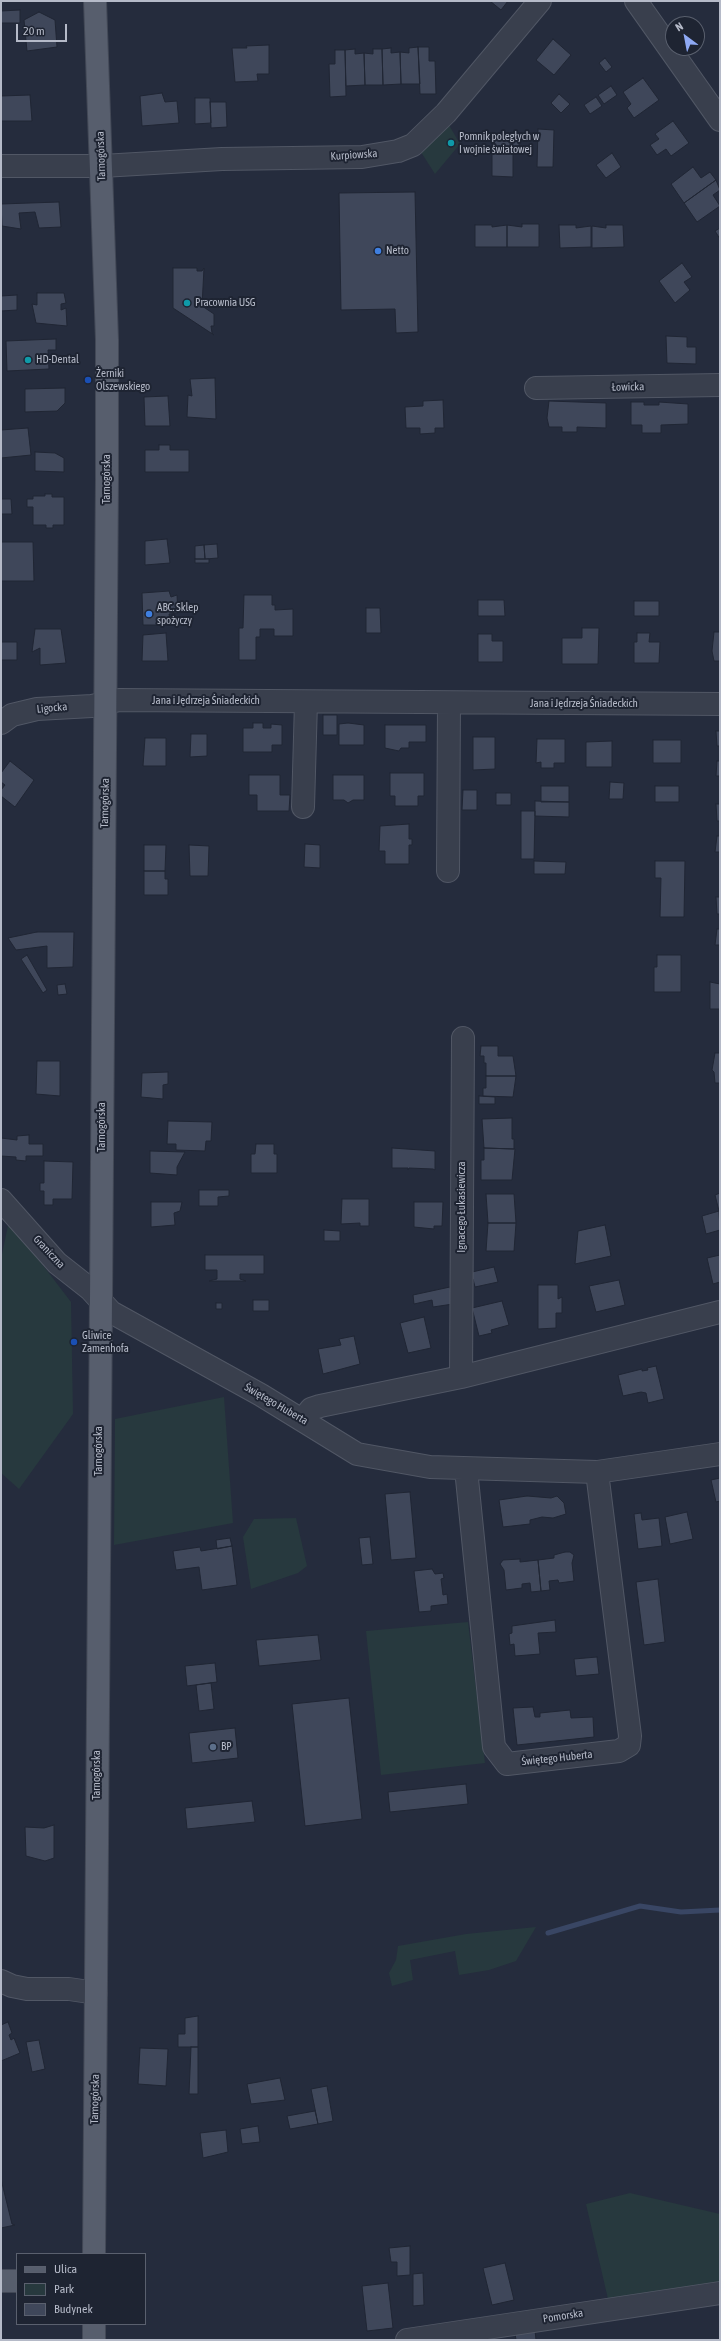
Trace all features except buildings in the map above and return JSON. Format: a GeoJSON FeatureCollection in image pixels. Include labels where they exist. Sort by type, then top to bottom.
{"type":"FeatureCollection","features":[{"type":"Feature","properties":{"kind":"main road","name":"Tarnogórska"},"geometry":{"type":"LineString","coordinates":[[94,2253],[100,1301],[106,703],[106,340],[102,166],[95,1]]}},
{"type":"Feature","properties":{"kind":"main road"},"geometry":{"type":"LineString","coordinates":[[1,2282],[16,2281]]}},
{"type":"Feature","properties":{"kind":"main road"},"geometry":{"type":"LineString","coordinates":[[94,2325],[94,2340]]}},
{"type":"Feature","properties":{"kind":"street","name":"Kurpiowska"},"geometry":{"type":"LineString","coordinates":[[1,166],[102,166],[222,159],[362,157],[398,151],[413,145],[446,113],[540,1]]}},
{"type":"Feature","properties":{"kind":"street"},"geometry":{"type":"LineString","coordinates":[[636,1],[720,120]]}},
{"type":"Feature","properties":{"kind":"street","name":"Łowicka"},"geometry":{"type":"LineString","coordinates":[[536,388],[720,385]]}},
{"type":"Feature","properties":{"kind":"street","name":"Jana i Jędrzeja Śniadeckich"},"geometry":{"type":"LineString","coordinates":[[106,703],[119,700],[720,704]]}},
{"type":"Feature","properties":{"kind":"street"},"geometry":{"type":"LineString","coordinates":[[303,807],[306,702]]}},
{"type":"Feature","properties":{"kind":"street","name":"Ligocka"},"geometry":{"type":"LineString","coordinates":[[1,723],[12,715],[37,709],[92,706],[106,703]]}},
{"type":"Feature","properties":{"kind":"street"},"geometry":{"type":"LineString","coordinates":[[448,871],[449,703]]}},
{"type":"Feature","properties":{"kind":"street","name":"Ignacego Łukasiewicza"},"geometry":{"type":"LineString","coordinates":[[461,1377],[463,1038]]}},
{"type":"Feature","properties":{"kind":"street","name":"Graniczna"},"geometry":{"type":"LineString","coordinates":[[1,1200],[57,1263],[100,1301]]}},
{"type":"Feature","properties":{"kind":"street","name":"Świętego Huberta"},"geometry":{"type":"LineString","coordinates":[[100,1301],[111,1312],[132,1325],[302,1419],[357,1454],[430,1467],[597,1472],[720,1454]]}},
{"type":"Feature","properties":{"kind":"street"},"geometry":{"type":"LineString","coordinates":[[302,1419],[311,1409],[320,1406],[461,1377],[720,1312]]}},
{"type":"Feature","properties":{"kind":"street","name":"Świętego Huberta"},"geometry":{"type":"LineString","coordinates":[[466,1469],[494,1747],[507,1764],[619,1751],[629,1746],[630,1736],[597,1472]]}},
{"type":"Feature","properties":{"kind":"street"},"geometry":{"type":"LineString","coordinates":[[1,1981],[12,1986],[27,1989],[69,1989],[96,1993]]}},
{"type":"Feature","properties":{"kind":"street","name":"Pomorska"},"geometry":{"type":"LineString","coordinates":[[407,2340],[720,2293]]}},
{"type":"Feature","properties":{"kind":"green space"},"geometry":{"type":"Polygon","coordinates":[[[446,120],[460,144],[435,174],[419,149],[446,120]]]}},
{"type":"Feature","properties":{"kind":"green space"},"geometry":{"type":"Polygon","coordinates":[[[9,1221],[71,1302],[73,1414],[19,1489],[1,1473],[1,1259],[9,1221]]]}},
{"type":"Feature","properties":{"kind":"green space"},"geometry":{"type":"Polygon","coordinates":[[[224,1397],[233,1523],[114,1545],[115,1419],[224,1397]]]}},
{"type":"Feature","properties":{"kind":"green space"},"geometry":{"type":"Polygon","coordinates":[[[296,1518],[307,1566],[298,1573],[251,1589],[243,1537],[254,1519],[296,1518]]]}},
{"type":"Feature","properties":{"kind":"green space"},"geometry":{"type":"Polygon","coordinates":[[[468,1622],[485,1763],[381,1775],[366,1631],[468,1622]]]}},
{"type":"Feature","properties":{"kind":"green space"},"geometry":{"type":"Polygon","coordinates":[[[536,1927],[516,1961],[489,1970],[459,1975],[455,1951],[410,1960],[413,1980],[392,1986],[389,1973],[396,1960],[398,1946],[466,1934],[536,1927]]]}},
{"type":"Feature","properties":{"kind":"green space"},"geometry":{"type":"Polygon","coordinates":[[[630,2193],[720,2214],[720,2283],[608,2299],[586,2204],[630,2193]]]}},
{"type":"Feature","properties":{"kind":"waterway"},"geometry":{"type":"LineString","coordinates":[[548,1933],[640,1906],[681,1912],[720,1910]]}},
{"type":"Feature","properties":{"kind":"place","name":"Pomnik poległych w I wojnie światowej"},"geometry":{"type":"Point","coordinates":[451,143]}},
{"type":"Feature","properties":{"kind":"place","name":"Netto"},"geometry":{"type":"Point","coordinates":[378,251]}},
{"type":"Feature","properties":{"kind":"place","name":"Pracownia USG"},"geometry":{"type":"Point","coordinates":[187,303]}},
{"type":"Feature","properties":{"kind":"place","name":"HD-Dental"},"geometry":{"type":"Point","coordinates":[28,360]}},
{"type":"Feature","properties":{"kind":"place","name":"Żerniki Olszewskiego"},"geometry":{"type":"Point","coordinates":[88,380]}},
{"type":"Feature","properties":{"kind":"place","name":"ABC. Sklep spożyczy"},"geometry":{"type":"Point","coordinates":[149,614]}},
{"type":"Feature","properties":{"kind":"place","name":"Gliwice Zamenhofa"},"geometry":{"type":"Point","coordinates":[74,1342]}},
{"type":"Feature","properties":{"kind":"place","name":"BP"},"geometry":{"type":"Point","coordinates":[213,1747]}}]}
